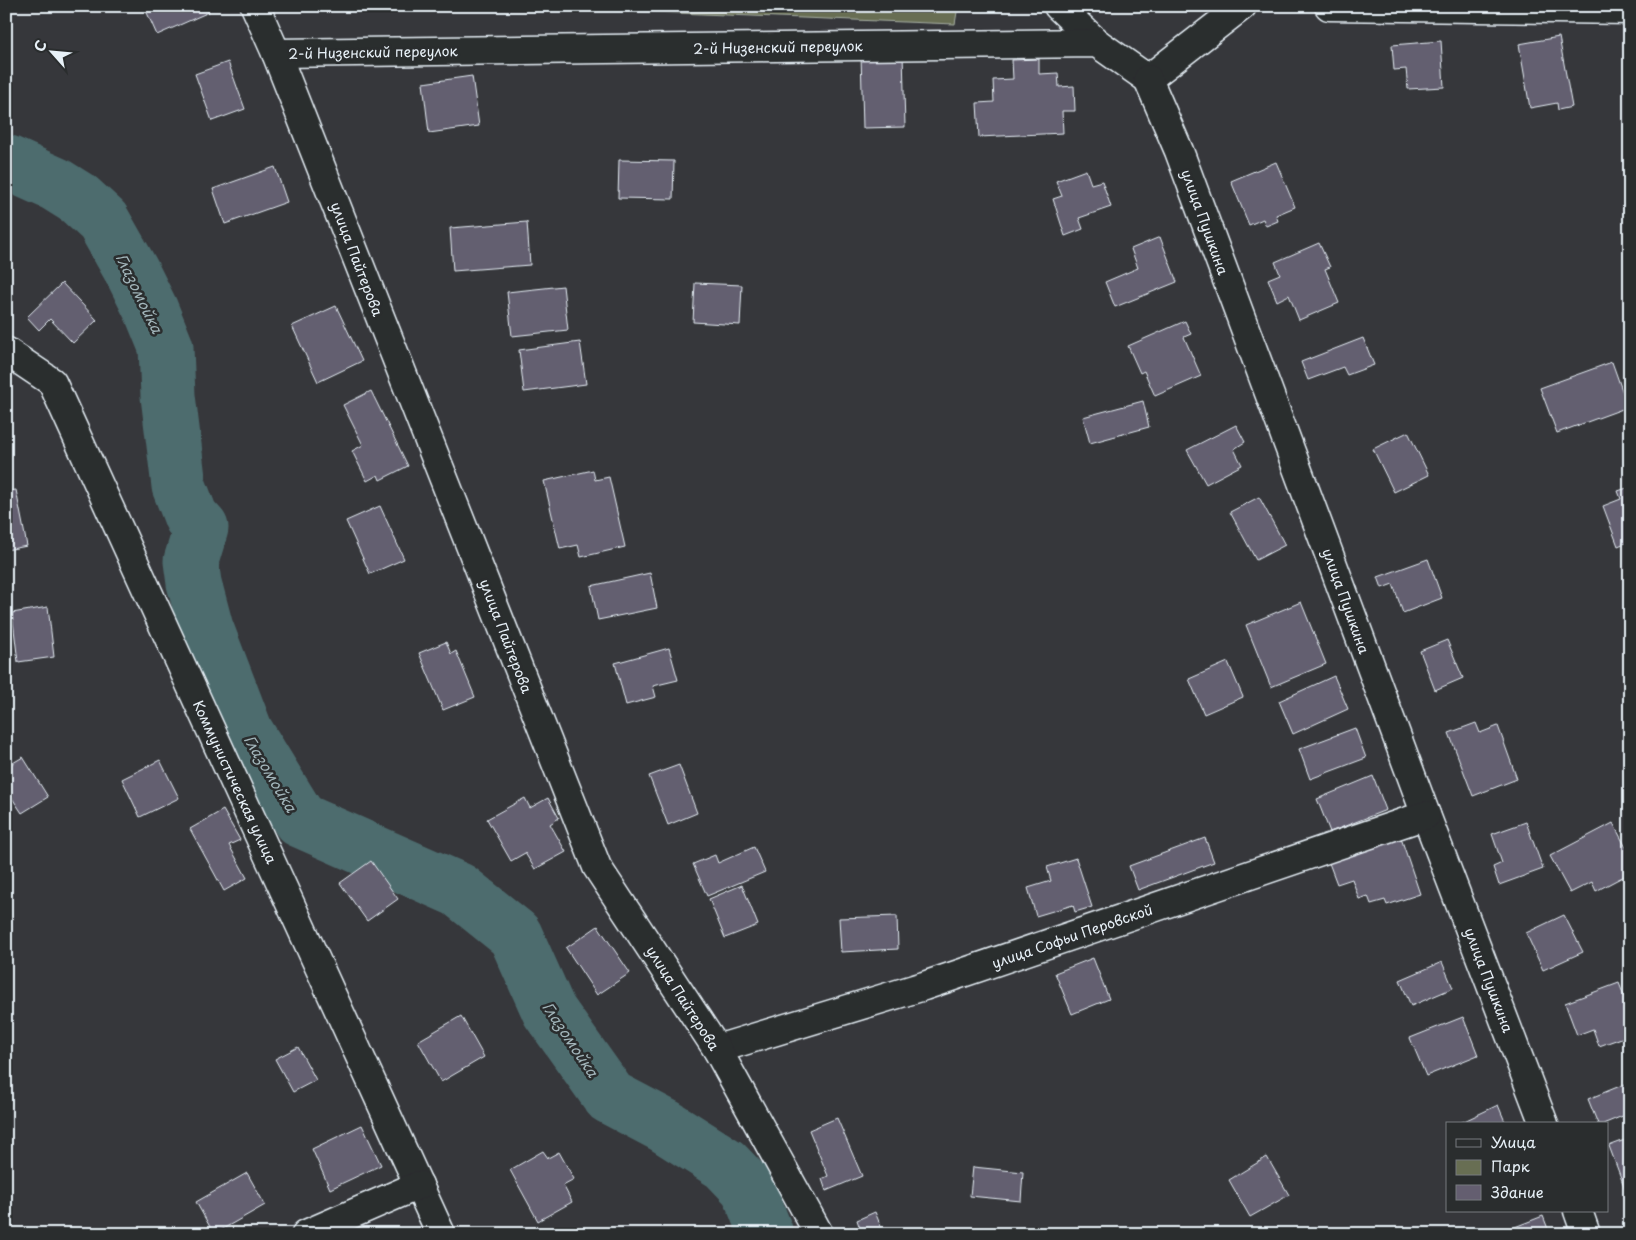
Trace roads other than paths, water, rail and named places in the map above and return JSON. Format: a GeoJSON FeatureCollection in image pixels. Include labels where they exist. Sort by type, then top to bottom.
{"type":"FeatureCollection","features":[{"type":"Feature","properties":{"kind":"street","name":"улица Пайтерова"},"geometry":{"type":"LineString","coordinates":[[255,6],[276,53],[597,867],[717,1049],[819,1234]]}},
{"type":"Feature","properties":{"kind":"street"},"geometry":{"type":"LineString","coordinates":[[1058,6],[1096,43],[1148,79],[1242,6]]}},
{"type":"Feature","properties":{"kind":"street"},"geometry":{"type":"LineString","coordinates":[[1329,6],[1630,10]]}},
{"type":"Feature","properties":{"kind":"street","name":"2-й Низенский переулок"},"geometry":{"type":"LineString","coordinates":[[276,53],[1096,43]]}},
{"type":"Feature","properties":{"kind":"street","name":"улица Пушкина"},"geometry":{"type":"LineString","coordinates":[[1148,79],[1179,150],[1426,815],[1543,1122]]}},
{"type":"Feature","properties":{"kind":"street","name":"Коммунистическая улица"},"geometry":{"type":"LineString","coordinates":[[6,351],[52,382],[440,1234]]}},
{"type":"Feature","properties":{"kind":"street","name":"улица Софьи Перовской"},"geometry":{"type":"LineString","coordinates":[[717,1049],[934,983],[1426,815]]}},
{"type":"Feature","properties":{"kind":"street"},"geometry":{"type":"LineString","coordinates":[[306,1234],[419,1185]]}},
{"type":"Feature","properties":{"kind":"street"},"geometry":{"type":"LineString","coordinates":[[1578,1212],[1586,1234]]}},
{"type":"Feature","properties":{"kind":"waterway","name":"Глазомойка"},"geometry":{"type":"LineString","coordinates":[[6,162],[55,184],[79,199],[103,221],[151,310],[166,347],[168,396],[179,486],[191,517],[201,528],[191,561],[194,583],[206,628],[246,732],[300,820],[459,890],[515,935],[549,1011],[610,1097],[665,1126],[725,1164],[748,1188],[766,1234]]}}]}
